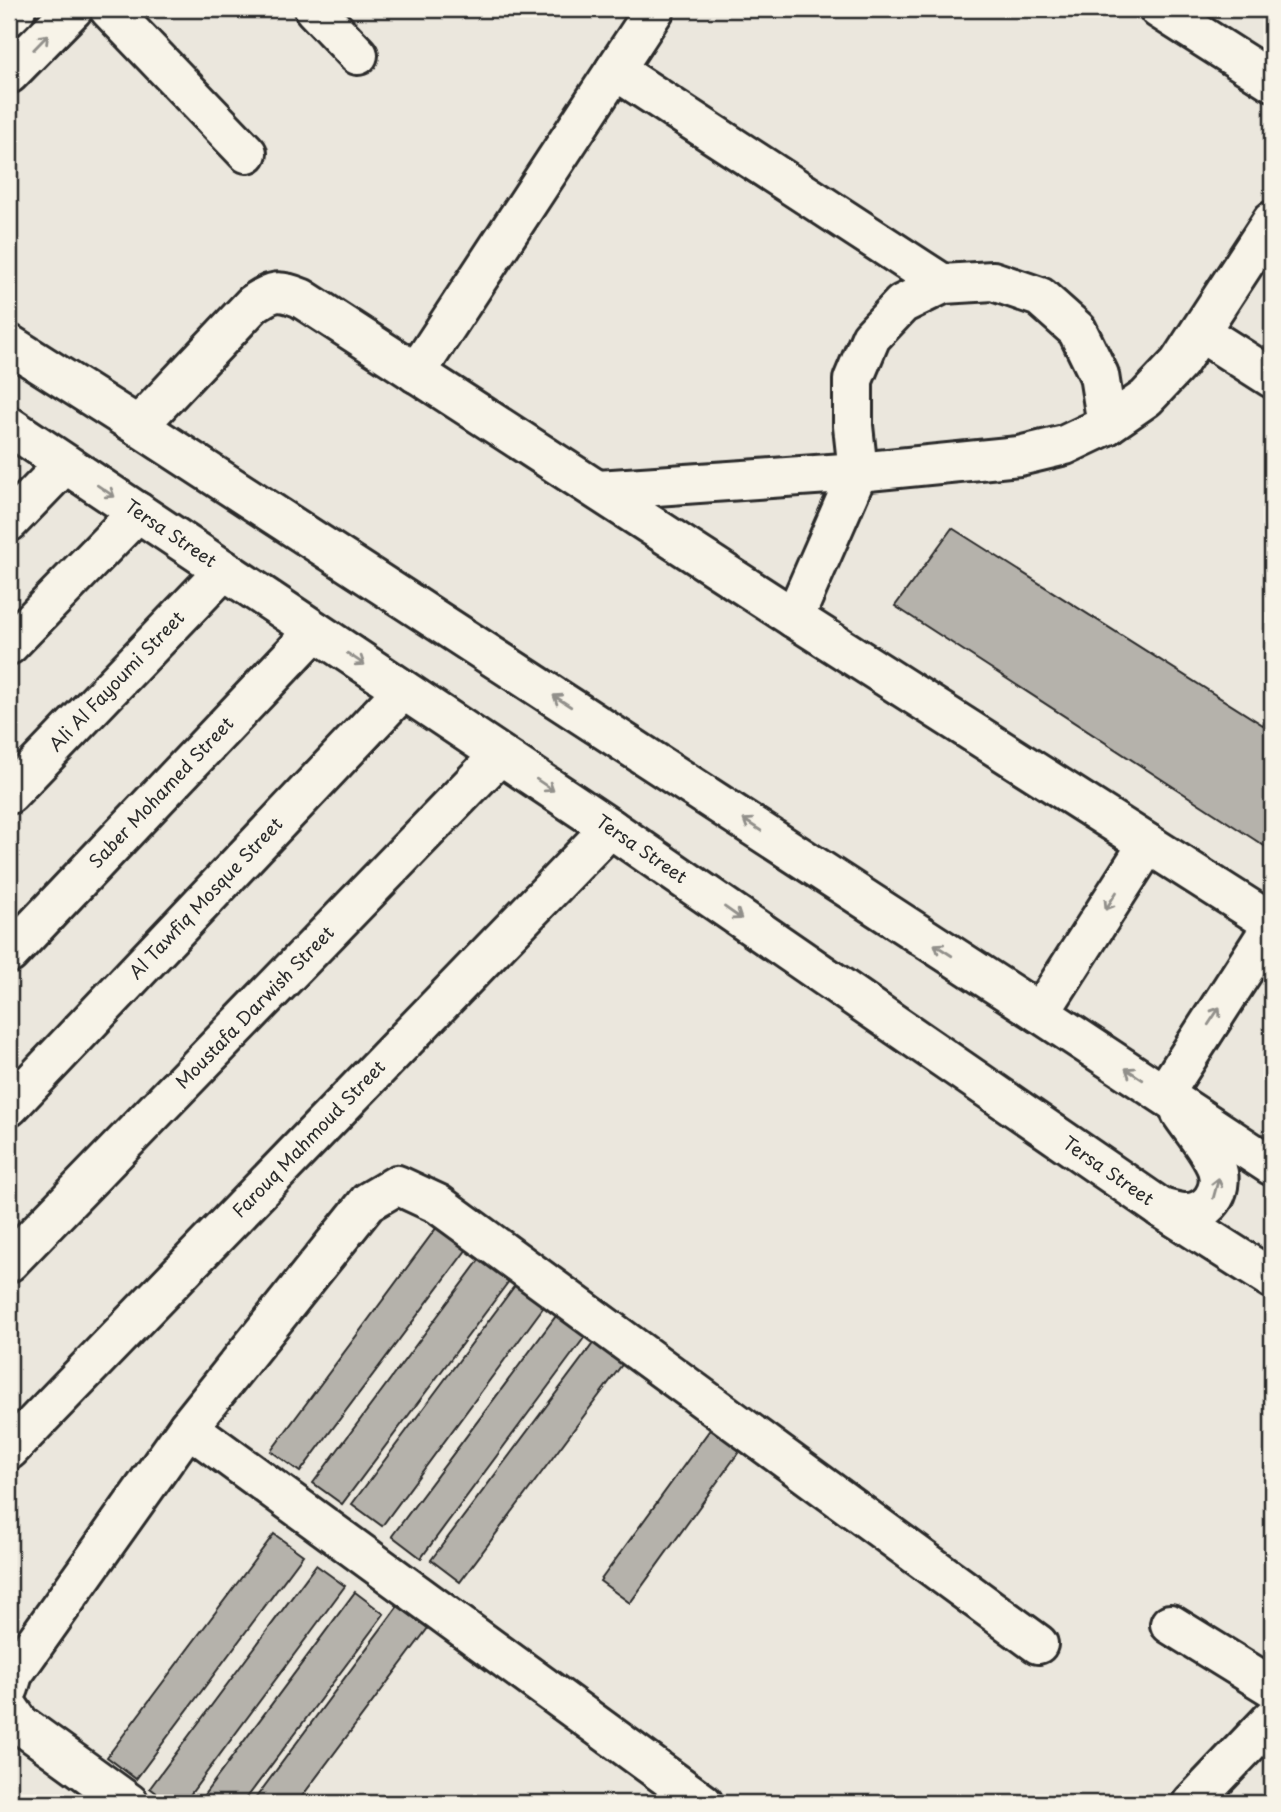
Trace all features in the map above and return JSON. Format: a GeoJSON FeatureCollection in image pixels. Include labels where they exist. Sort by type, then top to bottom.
{"type":"FeatureCollection","features":[{"type":"Feature","properties":{"kind":"street"},"geometry":{"type":"LineString","coordinates":[[9,16],[16,9]]}},
{"type":"Feature","properties":{"kind":"street"},"geometry":{"type":"LineString","coordinates":[[9,74],[73,9]]}},
{"type":"Feature","properties":{"kind":"street"},"geometry":{"type":"LineString","coordinates":[[109,9],[247,153]]}},
{"type":"Feature","properties":{"kind":"street"},"geometry":{"type":"LineString","coordinates":[[314,9],[358,55]]}},
{"type":"Feature","properties":{"kind":"street"},"geometry":{"type":"LineString","coordinates":[[416,373],[654,9]]}},
{"type":"Feature","properties":{"kind":"street"},"geometry":{"type":"LineString","coordinates":[[1159,9],[1272,81]]}},
{"type":"Feature","properties":{"kind":"street"},"geometry":{"type":"LineString","coordinates":[[615,70],[943,284]]}},
{"type":"Feature","properties":{"kind":"street"},"geometry":{"type":"LineString","coordinates":[[598,490],[858,472],[1019,456],[1065,445],[1107,425],[1146,398],[1179,363],[1272,221]]}},
{"type":"Feature","properties":{"kind":"street"},"geometry":{"type":"LineString","coordinates":[[794,618],[858,472],[853,426],[853,380],[870,337],[902,304],[943,284],[993,281],[1040,297],[1077,330],[1099,375],[1107,425]]}},
{"type":"Feature","properties":{"kind":"street"},"geometry":{"type":"LineString","coordinates":[[138,426],[253,304],[268,293],[285,291],[302,298],[1148,844],[1272,925],[1168,1097]]}},
{"type":"Feature","properties":{"kind":"street"},"geometry":{"type":"LineString","coordinates":[[1200,332],[1272,378]]}},
{"type":"Feature","properties":{"kind":"street"},"geometry":{"type":"LineString","coordinates":[[9,344],[1272,1166]]}},
{"type":"Feature","properties":{"kind":"street","name":"Tersa Street"},"geometry":{"type":"LineString","coordinates":[[9,426],[610,828],[1161,1208],[1272,1279]]}},
{"type":"Feature","properties":{"kind":"street"},"geometry":{"type":"LineString","coordinates":[[9,522],[65,464]]}},
{"type":"Feature","properties":{"kind":"street"},"geometry":{"type":"LineString","coordinates":[[9,645],[138,512]]}},
{"type":"Feature","properties":{"kind":"street","name":"Ali Al Fayoumi Street"},"geometry":{"type":"LineString","coordinates":[[9,794],[224,570]]}},
{"type":"Feature","properties":{"kind":"street","name":"Saber Mohamed Street"},"geometry":{"type":"LineString","coordinates":[[9,954],[315,631]]}},
{"type":"Feature","properties":{"kind":"street","name":"Al Tawfiq Mosque Street"},"geometry":{"type":"LineString","coordinates":[[9,1107],[403,690]]}},
{"type":"Feature","properties":{"kind":"street","name":"Moustafa Darwish Street"},"geometry":{"type":"LineString","coordinates":[[9,1262],[500,755]]}},
{"type":"Feature","properties":{"kind":"street","name":"Farouq Mahmoud Street"},"geometry":{"type":"LineString","coordinates":[[9,1450],[610,828]]}},
{"type":"Feature","properties":{"kind":"street"},"geometry":{"type":"LineString","coordinates":[[1040,1013],[1148,844]]}},
{"type":"Feature","properties":{"kind":"street"},"geometry":{"type":"LineString","coordinates":[[1161,1208],[1184,1213],[1198,1211],[1210,1204],[1217,1193],[1219,1179],[1216,1166],[1168,1097]]}},
{"type":"Feature","properties":{"kind":"street"},"geometry":{"type":"LineString","coordinates":[[9,1688],[13,1674],[188,1427],[368,1202],[397,1185],[439,1203],[1038,1644]]}},
{"type":"Feature","properties":{"kind":"street"},"geometry":{"type":"LineString","coordinates":[[188,1427],[703,1803]]}},
{"type":"Feature","properties":{"kind":"street"},"geometry":{"type":"LineString","coordinates":[[1170,1624],[1272,1687]]}},
{"type":"Feature","properties":{"kind":"street"},"geometry":{"type":"LineString","coordinates":[[9,1708],[20,1724],[129,1803]]}},
{"type":"Feature","properties":{"kind":"street"},"geometry":{"type":"LineString","coordinates":[[1192,1803],[1272,1719]]}},
{"type":"Feature","properties":{"kind":"building"},"geometry":{"type":"Polygon","coordinates":[[[952,528],[1263,725],[1272,710],[1272,851],[895,606],[952,528]]]}},
{"type":"Feature","properties":{"kind":"building"},"geometry":{"type":"Polygon","coordinates":[[[437,1227],[467,1249],[300,1472],[271,1451],[437,1227]]]}},
{"type":"Feature","properties":{"kind":"building"},"geometry":{"type":"Polygon","coordinates":[[[480,1259],[509,1281],[342,1504],[313,1483],[480,1259]]]}},
{"type":"Feature","properties":{"kind":"building"},"geometry":{"type":"Polygon","coordinates":[[[519,1280],[548,1301],[382,1526],[352,1504],[519,1280]]]}},
{"type":"Feature","properties":{"kind":"building"},"geometry":{"type":"Polygon","coordinates":[[[559,1312],[587,1334],[421,1558],[392,1536],[559,1312]]]}},
{"type":"Feature","properties":{"kind":"building"},"geometry":{"type":"Polygon","coordinates":[[[598,1337],[627,1358],[460,1582],[431,1560],[598,1337]]]}},
{"type":"Feature","properties":{"kind":"building"},"geometry":{"type":"Polygon","coordinates":[[[717,1420],[746,1442],[630,1603],[600,1581],[717,1420]]]}},
{"type":"Feature","properties":{"kind":"building"},"geometry":{"type":"Polygon","coordinates":[[[274,1534],[303,1555],[136,1779],[107,1757],[274,1534]]]}},
{"type":"Feature","properties":{"kind":"building"},"geometry":{"type":"Polygon","coordinates":[[[316,1565],[345,1586],[184,1803],[170,1803],[150,1788],[316,1565]]]}},
{"type":"Feature","properties":{"kind":"building"},"geometry":{"type":"Polygon","coordinates":[[[355,1592],[384,1614],[243,1803],[198,1803],[355,1592]]]}},
{"type":"Feature","properties":{"kind":"building"},"geometry":{"type":"Polygon","coordinates":[[[398,1606],[428,1628],[297,1803],[252,1803],[398,1606]]]}}]}
